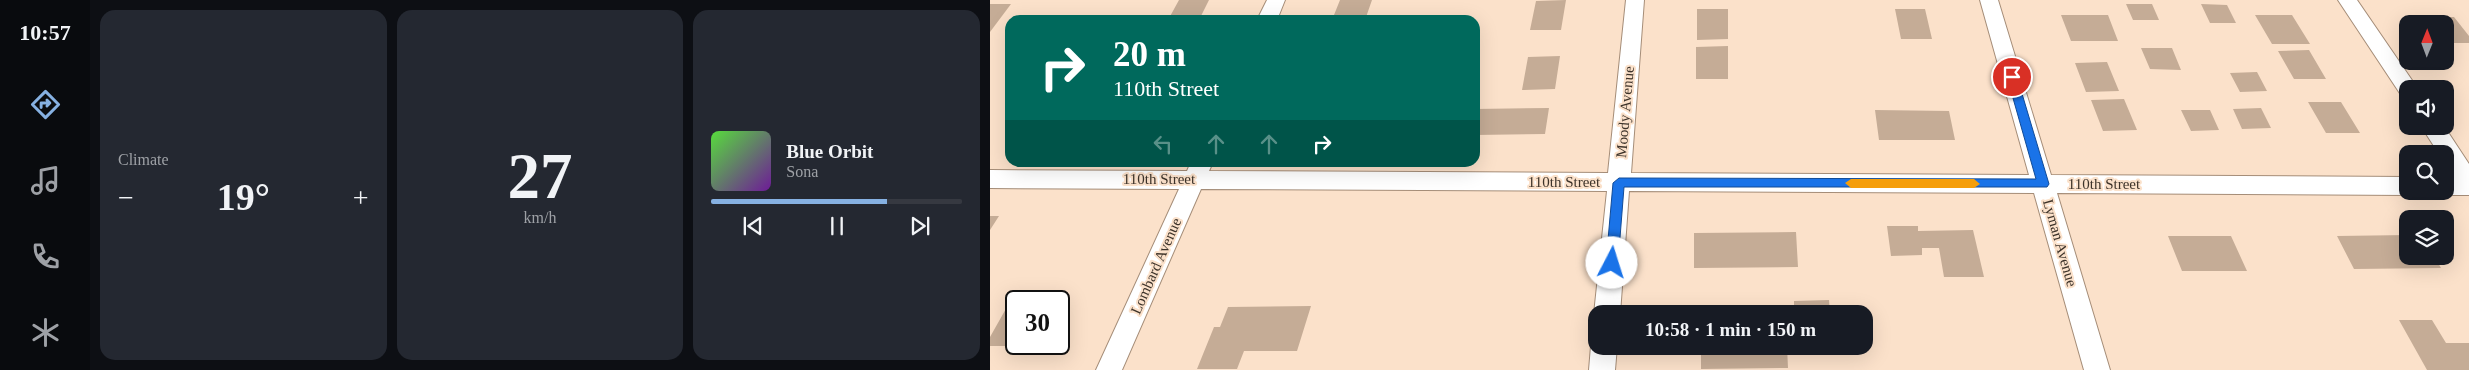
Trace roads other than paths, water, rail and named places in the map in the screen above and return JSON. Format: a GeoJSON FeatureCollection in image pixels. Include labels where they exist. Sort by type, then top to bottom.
{"type":"FeatureCollection","features":[{"type":"Feature","properties":{"kind":"street"},"geometry":{"type":"LineString","coordinates":[[1269,15],[1276,0]]}},
{"type":"Feature","properties":{"kind":"street","name":"Moody Avenue"},"geometry":{"type":"LineString","coordinates":[[1608,305],[1635,0]]}},
{"type":"Feature","properties":{"kind":"street","name":"Lyman Avenue"},"geometry":{"type":"LineString","coordinates":[[1990,0],[2097,370]]}},
{"type":"Feature","properties":{"kind":"street"},"geometry":{"type":"LineString","coordinates":[[2348,0],[2401,80]]}},
{"type":"Feature","properties":{"kind":"street"},"geometry":{"type":"LineString","coordinates":[[2438,135],[2469,182]]}},
{"type":"Feature","properties":{"kind":"street","name":"110th Street"},"geometry":{"type":"LineString","coordinates":[[990,178],[1198,171],[1619,183],[2399,186]]}},
{"type":"Feature","properties":{"kind":"street","name":"Lombard Avenue"},"geometry":{"type":"LineString","coordinates":[[1109,370],[1198,171]]}},
{"type":"Feature","properties":{"kind":"street"},"geometry":{"type":"LineString","coordinates":[[2454,186],[2469,186]]}},
{"type":"Feature","properties":{"kind":"street"},"geometry":{"type":"LineString","coordinates":[[1602,370],[1603,355]]}}]}
